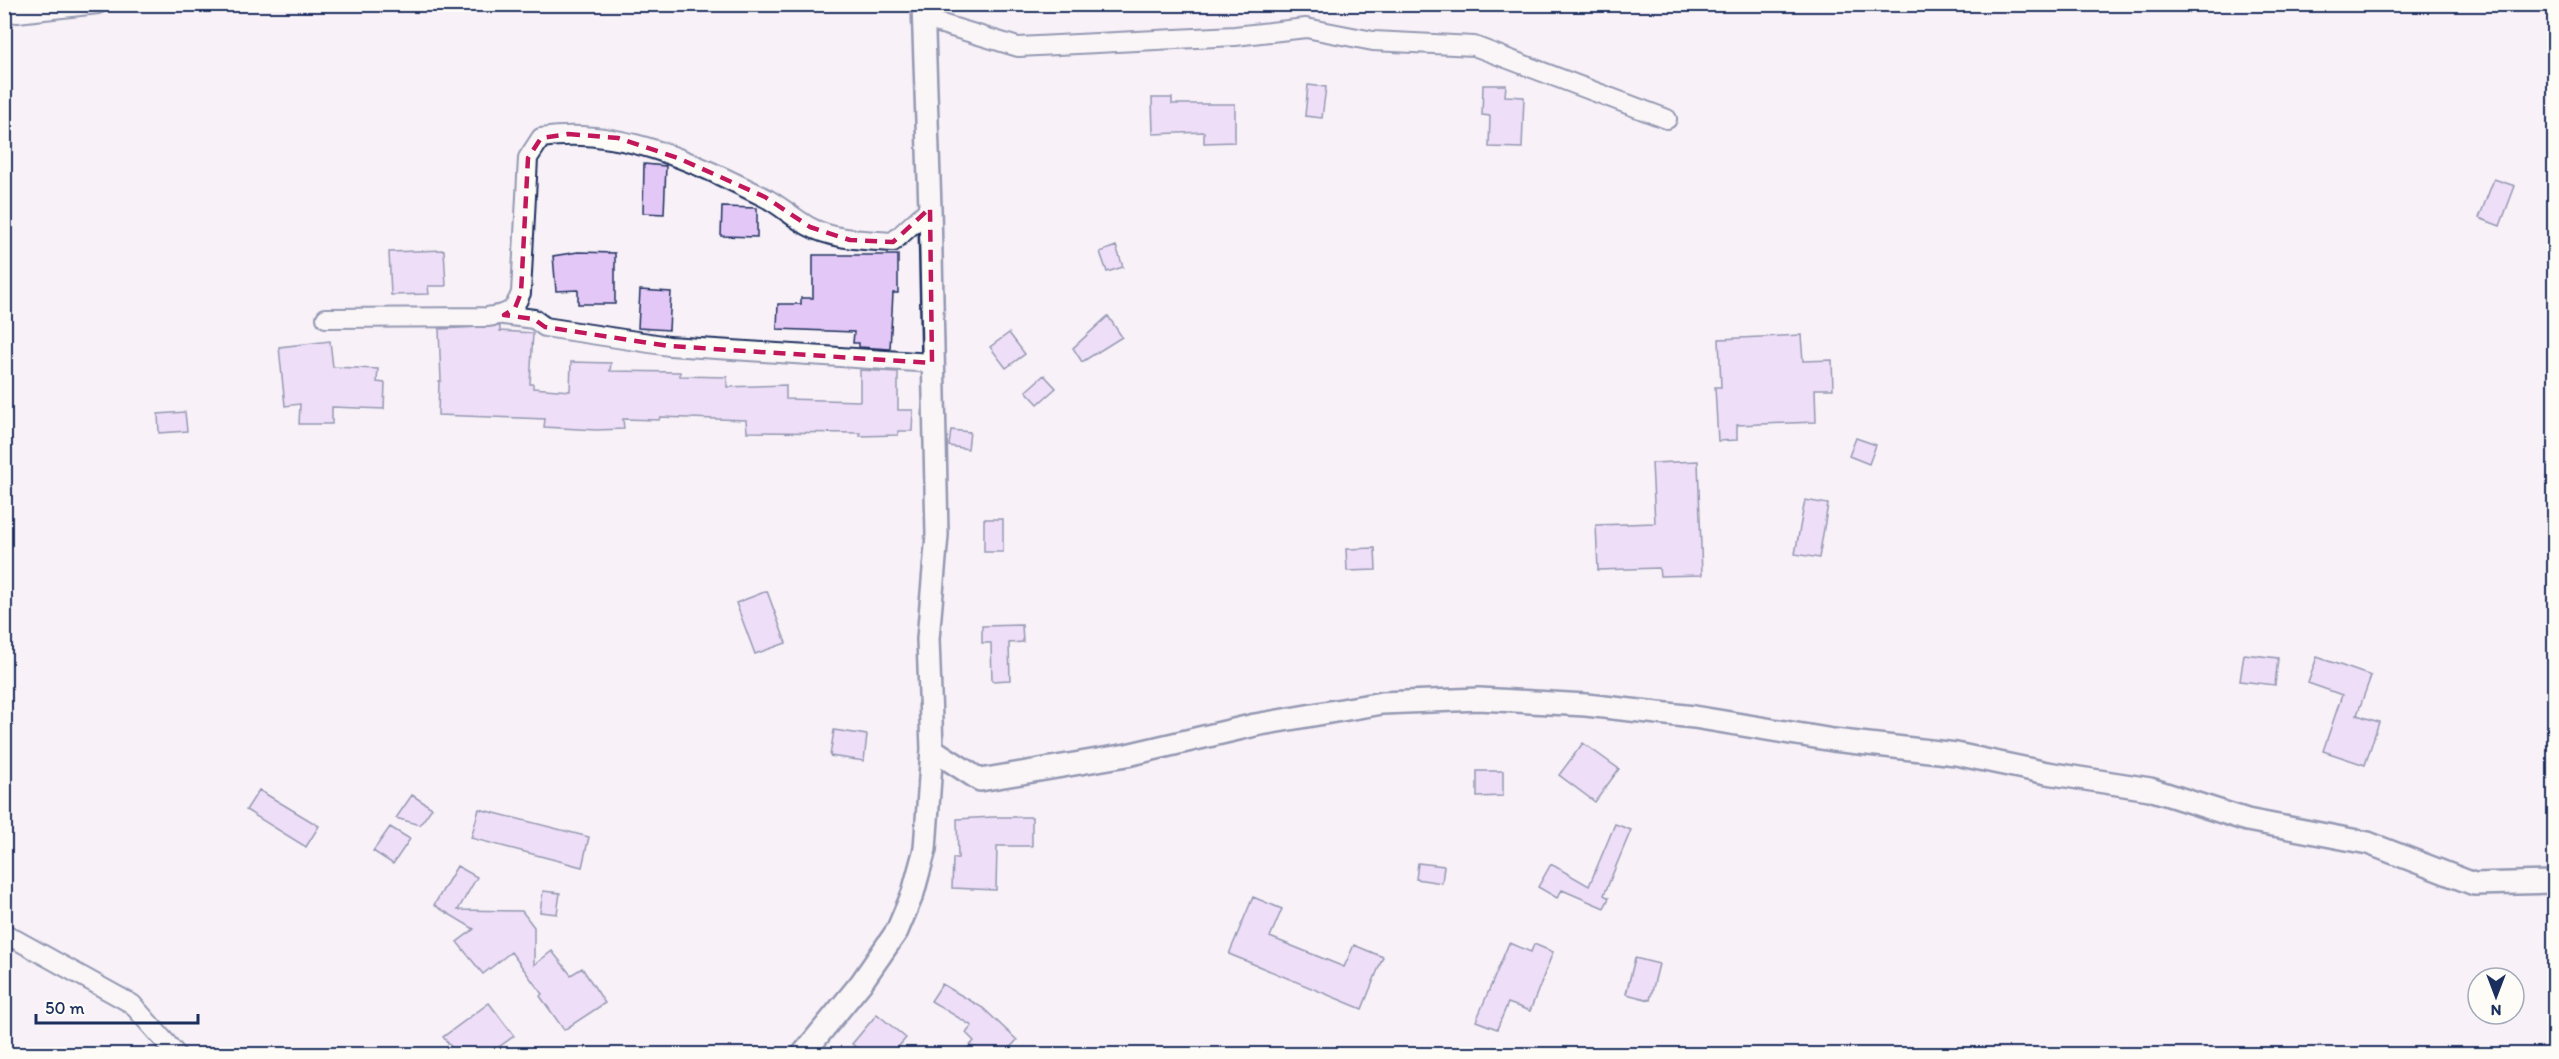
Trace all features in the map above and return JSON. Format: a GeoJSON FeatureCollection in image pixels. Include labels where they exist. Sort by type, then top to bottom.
{"type":"FeatureCollection","features":[{"type":"Feature","properties":{"kind":"street"},"geometry":{"type":"LineString","coordinates":[[4,11],[17,13],[98,4]]}},
{"type":"Feature","properties":{"kind":"street"},"geometry":{"type":"LineString","coordinates":[[803,1054],[867,975],[897,931],[914,893],[925,849],[932,749],[928,639],[937,535],[930,208],[922,11],[1018,47],[1235,36],[1306,28],[1373,41],[1474,46],[1667,119]]}},
{"type":"Feature","properties":{"kind":"street"},"geometry":{"type":"LineString","coordinates":[[504,315],[515,308],[521,293],[528,158],[541,138],[568,134],[618,138],[678,158],[765,197],[810,227],[850,240],[892,242],[930,208]]}},
{"type":"Feature","properties":{"kind":"street"},"geometry":{"type":"LineString","coordinates":[[327,318],[504,315],[534,319],[546,327],[669,346],[932,363]]}},
{"type":"Feature","properties":{"kind":"street"},"geometry":{"type":"LineString","coordinates":[[932,749],[980,780],[1127,755],[1255,725],[1382,703],[1479,699],[1586,705],[1694,717],[1833,740],[1956,754],[2047,773],[2150,789],[2247,820],[2368,843],[2474,884],[2554,882]]}},
{"type":"Feature","properties":{"kind":"street"},"geometry":{"type":"LineString","coordinates":[[4,933],[132,1004],[176,1054]]}},
{"type":"Feature","properties":{"kind":"highlighted area"},"geometry":{"type":"Polygon","coordinates":[[[568,134],[618,138],[678,158],[765,197],[810,227],[850,240],[893,242],[930,208],[932,363],[669,346],[545,327],[534,319],[504,315],[515,308],[521,293],[528,158],[541,138],[568,134]]]}},
{"type":"Feature","properties":{"kind":"building"},"geometry":{"type":"Polygon","coordinates":[[[1308,85],[1326,87],[1322,118],[1305,116],[1308,85]]]}},
{"type":"Feature","properties":{"kind":"building"},"geometry":{"type":"Polygon","coordinates":[[[1483,85],[1506,85],[1505,96],[1524,97],[1522,148],[1489,147],[1490,116],[1482,115],[1483,85]]]}},
{"type":"Feature","properties":{"kind":"building"},"geometry":{"type":"Polygon","coordinates":[[[1152,98],[1172,98],[1172,104],[1235,104],[1235,142],[1204,143],[1204,132],[1153,134],[1152,98]]]}},
{"type":"Feature","properties":{"kind":"building"},"geometry":{"type":"Polygon","coordinates":[[[644,164],[666,166],[664,214],[643,213],[644,164]]]}},
{"type":"Feature","properties":{"kind":"building"},"geometry":{"type":"Polygon","coordinates":[[[2494,179],[2515,186],[2500,226],[2479,218],[2494,179]]]}},
{"type":"Feature","properties":{"kind":"building"},"geometry":{"type":"Polygon","coordinates":[[[722,207],[757,208],[757,237],[721,236],[722,207]]]}},
{"type":"Feature","properties":{"kind":"building"},"geometry":{"type":"Polygon","coordinates":[[[1116,246],[1123,267],[1107,272],[1100,252],[1116,246]]]}},
{"type":"Feature","properties":{"kind":"building"},"geometry":{"type":"Polygon","coordinates":[[[444,250],[446,286],[428,286],[429,294],[391,295],[389,252],[444,250]]]}},
{"type":"Feature","properties":{"kind":"building"},"geometry":{"type":"Polygon","coordinates":[[[578,252],[615,253],[615,304],[578,304],[578,290],[556,291],[553,256],[578,252]]]}},
{"type":"Feature","properties":{"kind":"building"},"geometry":{"type":"Polygon","coordinates":[[[813,255],[898,255],[898,293],[893,293],[890,349],[859,347],[859,343],[853,343],[854,332],[777,329],[778,304],[801,304],[801,298],[813,298],[813,255]]]}},
{"type":"Feature","properties":{"kind":"building"},"geometry":{"type":"Polygon","coordinates":[[[640,290],[671,292],[669,330],[638,328],[640,290]]]}},
{"type":"Feature","properties":{"kind":"building"},"geometry":{"type":"Polygon","coordinates":[[[1108,316],[1122,337],[1082,362],[1073,348],[1108,316]]]}},
{"type":"Feature","properties":{"kind":"building"},"geometry":{"type":"Polygon","coordinates":[[[500,326],[500,331],[533,333],[530,384],[533,384],[533,388],[570,391],[571,362],[611,363],[610,371],[680,372],[680,376],[727,377],[727,387],[786,385],[786,399],[860,401],[860,370],[898,372],[898,410],[913,410],[912,431],[898,431],[898,435],[860,436],[860,433],[747,432],[746,420],[660,417],[659,420],[623,419],[624,429],[596,430],[544,427],[545,419],[438,415],[439,381],[441,381],[439,329],[500,326]]]}},
{"type":"Feature","properties":{"kind":"building"},"geometry":{"type":"Polygon","coordinates":[[[1009,333],[1025,354],[1006,368],[990,347],[1009,333]]]}},
{"type":"Feature","properties":{"kind":"building"},"geometry":{"type":"Polygon","coordinates":[[[1801,335],[1803,361],[1832,360],[1833,389],[1815,389],[1816,422],[1737,425],[1737,440],[1718,441],[1715,387],[1721,387],[1719,339],[1801,335]]]}},
{"type":"Feature","properties":{"kind":"building"},"geometry":{"type":"Polygon","coordinates":[[[330,341],[333,367],[378,369],[377,382],[385,383],[384,409],[332,407],[332,424],[299,424],[300,404],[285,406],[279,347],[330,341]]]}},
{"type":"Feature","properties":{"kind":"building"},"geometry":{"type":"Polygon","coordinates":[[[1044,375],[1056,388],[1038,404],[1026,391],[1044,375]]]}},
{"type":"Feature","properties":{"kind":"building"},"geometry":{"type":"Polygon","coordinates":[[[185,412],[187,431],[159,433],[158,414],[185,412]]]}},
{"type":"Feature","properties":{"kind":"building"},"geometry":{"type":"Polygon","coordinates":[[[951,430],[970,432],[968,449],[949,446],[951,430]]]}},
{"type":"Feature","properties":{"kind":"building"},"geometry":{"type":"Polygon","coordinates":[[[1856,438],[1876,445],[1869,464],[1849,456],[1856,438]]]}},
{"type":"Feature","properties":{"kind":"building"},"geometry":{"type":"Polygon","coordinates":[[[1698,461],[1702,575],[1660,576],[1659,568],[1598,570],[1596,525],[1655,523],[1652,463],[1698,461]]]}},
{"type":"Feature","properties":{"kind":"building"},"geometry":{"type":"Polygon","coordinates":[[[1805,500],[1828,504],[1819,558],[1795,554],[1805,500]]]}},
{"type":"Feature","properties":{"kind":"building"},"geometry":{"type":"Polygon","coordinates":[[[984,519],[1003,519],[1003,552],[984,552],[984,519]]]}},
{"type":"Feature","properties":{"kind":"building"},"geometry":{"type":"Polygon","coordinates":[[[1375,548],[1376,570],[1347,571],[1346,549],[1375,548]]]}},
{"type":"Feature","properties":{"kind":"building"},"geometry":{"type":"Polygon","coordinates":[[[767,591],[786,643],[755,654],[736,603],[767,591]]]}},
{"type":"Feature","properties":{"kind":"building"},"geometry":{"type":"Polygon","coordinates":[[[1022,625],[1023,642],[1009,643],[1010,680],[992,681],[991,643],[982,643],[982,626],[1022,625]]]}},
{"type":"Feature","properties":{"kind":"building"},"geometry":{"type":"Polygon","coordinates":[[[2244,654],[2278,658],[2275,685],[2240,681],[2244,654]]]}},
{"type":"Feature","properties":{"kind":"building"},"geometry":{"type":"Polygon","coordinates":[[[2317,657],[2371,676],[2357,715],[2379,722],[2365,765],[2323,751],[2342,695],[2308,683],[2317,657]]]}},
{"type":"Feature","properties":{"kind":"building"},"geometry":{"type":"Polygon","coordinates":[[[834,730],[867,735],[864,761],[830,756],[834,730]]]}},
{"type":"Feature","properties":{"kind":"building"},"geometry":{"type":"Polygon","coordinates":[[[1583,743],[1619,769],[1595,802],[1559,775],[1583,743]]]}},
{"type":"Feature","properties":{"kind":"building"},"geometry":{"type":"Polygon","coordinates":[[[1477,771],[1503,771],[1503,796],[1477,797],[1477,771]]]}},
{"type":"Feature","properties":{"kind":"building"},"geometry":{"type":"Polygon","coordinates":[[[259,790],[319,826],[306,847],[246,810],[259,790]]]}},
{"type":"Feature","properties":{"kind":"building"},"geometry":{"type":"Polygon","coordinates":[[[412,795],[432,808],[420,825],[396,818],[412,795]]]}},
{"type":"Feature","properties":{"kind":"building"},"geometry":{"type":"Polygon","coordinates":[[[479,809],[589,837],[582,867],[471,838],[479,809]]]}},
{"type":"Feature","properties":{"kind":"building"},"geometry":{"type":"Polygon","coordinates":[[[1032,817],[1032,846],[997,846],[996,890],[952,888],[953,858],[958,858],[957,819],[1032,817]]]}},
{"type":"Feature","properties":{"kind":"building"},"geometry":{"type":"Polygon","coordinates":[[[1615,824],[1631,830],[1604,895],[1609,898],[1604,908],[1562,890],[1557,898],[1538,887],[1551,864],[1589,886],[1615,824]]]}},
{"type":"Feature","properties":{"kind":"building"},"geometry":{"type":"Polygon","coordinates":[[[390,827],[410,839],[393,864],[373,851],[390,827]]]}},
{"type":"Feature","properties":{"kind":"building"},"geometry":{"type":"Polygon","coordinates":[[[1418,863],[1444,866],[1442,883],[1416,879],[1418,863]]]}},
{"type":"Feature","properties":{"kind":"building"},"geometry":{"type":"Polygon","coordinates":[[[457,866],[477,877],[458,910],[522,911],[534,927],[534,965],[552,951],[571,975],[582,968],[605,1003],[564,1030],[540,996],[542,994],[511,952],[483,974],[457,942],[474,929],[434,905],[457,866]]]}},
{"type":"Feature","properties":{"kind":"building"},"geometry":{"type":"Polygon","coordinates":[[[543,891],[560,893],[557,914],[540,912],[543,891]]]}},
{"type":"Feature","properties":{"kind":"building"},"geometry":{"type":"Polygon","coordinates":[[[1253,897],[1282,909],[1270,937],[1344,967],[1354,945],[1383,957],[1362,1009],[1229,954],[1253,897]]]}},
{"type":"Feature","properties":{"kind":"building"},"geometry":{"type":"Polygon","coordinates":[[[1509,943],[1531,952],[1534,944],[1553,952],[1530,1011],[1508,1003],[1497,1029],[1476,1021],[1509,943]]]}},
{"type":"Feature","properties":{"kind":"building"},"geometry":{"type":"Polygon","coordinates":[[[1635,958],[1659,964],[1650,1000],[1626,994],[1635,958]]]}},
{"type":"Feature","properties":{"kind":"building"},"geometry":{"type":"Polygon","coordinates":[[[942,984],[983,1008],[1017,1040],[1004,1054],[962,1054],[974,1041],[966,1033],[972,1026],[931,1001],[942,984]]]}},
{"type":"Feature","properties":{"kind":"building"},"geometry":{"type":"Polygon","coordinates":[[[489,1003],[514,1036],[499,1047],[505,1054],[457,1054],[443,1037],[489,1003]]]}},
{"type":"Feature","properties":{"kind":"building"},"geometry":{"type":"Polygon","coordinates":[[[877,1014],[906,1038],[892,1054],[864,1054],[852,1044],[877,1014]]]}}]}
